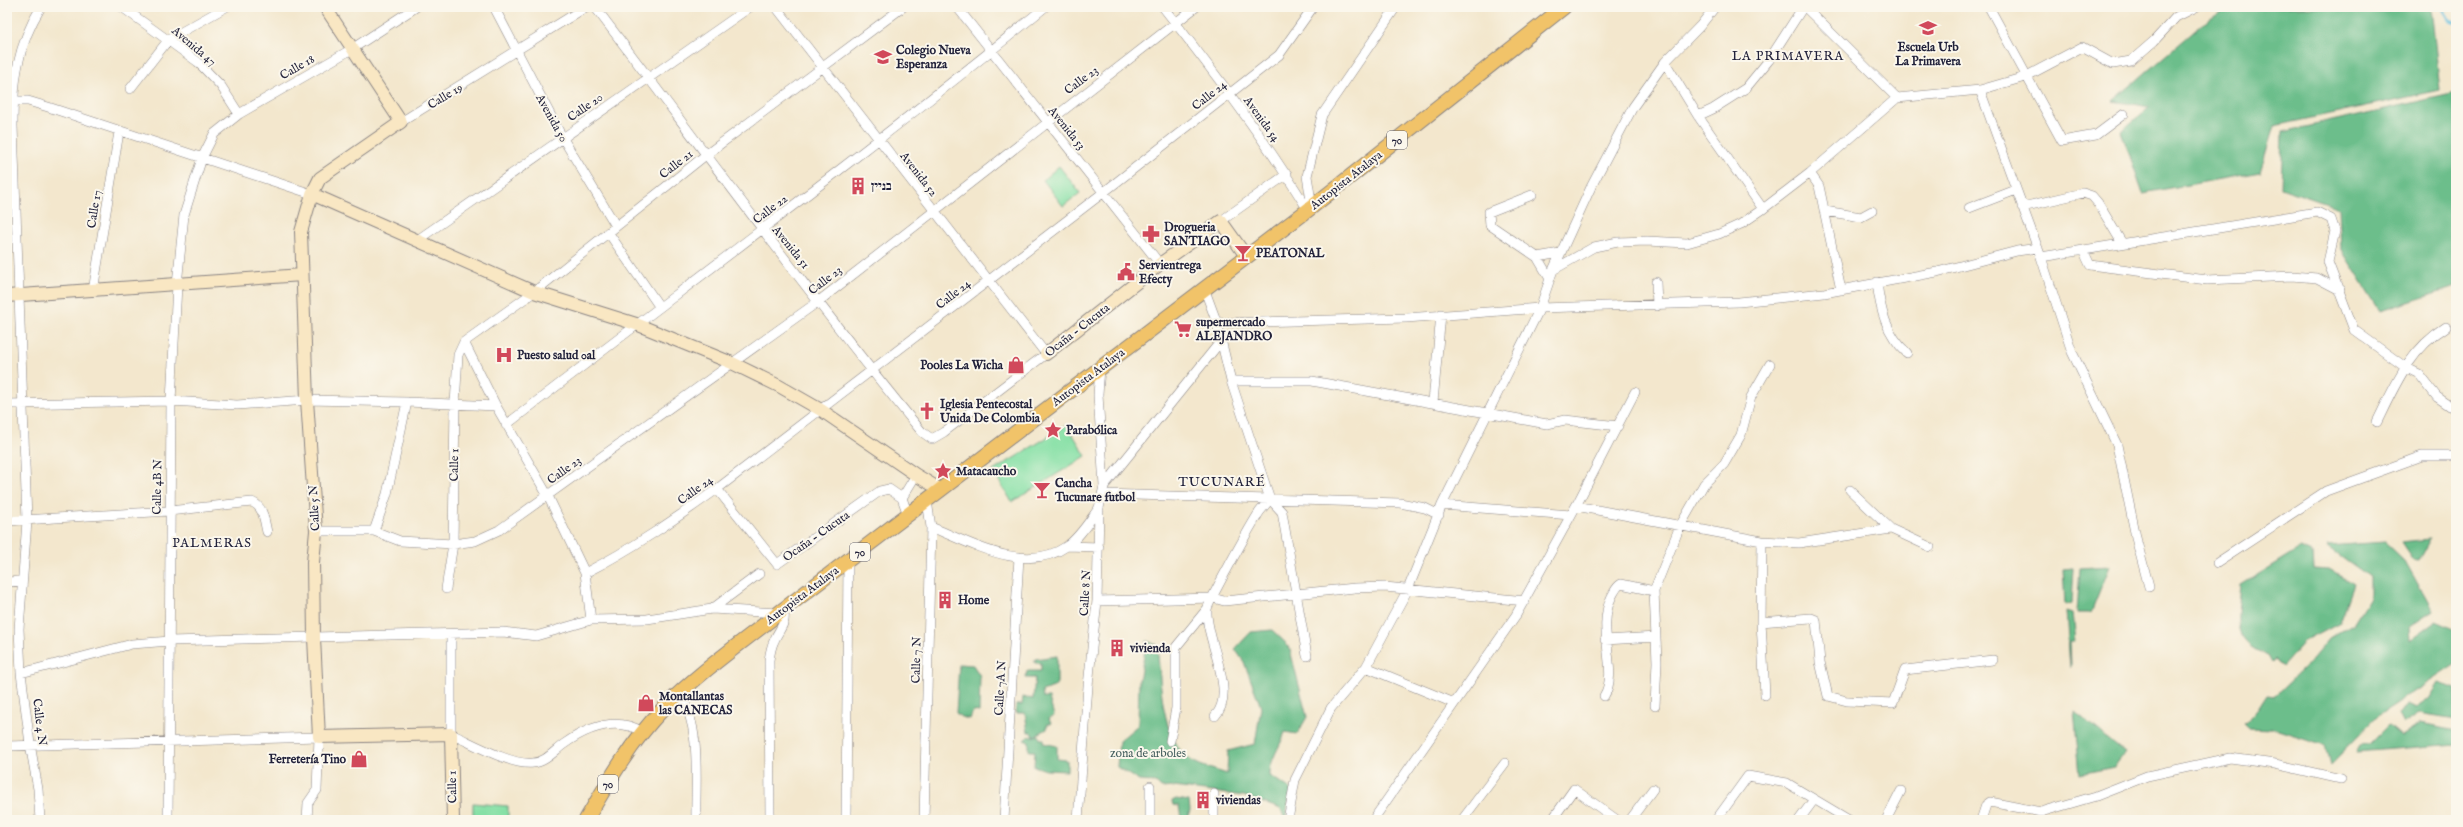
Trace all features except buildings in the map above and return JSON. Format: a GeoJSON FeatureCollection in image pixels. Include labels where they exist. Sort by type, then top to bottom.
{"type":"FeatureCollection","features":[{"type":"Feature","properties":{"kind":"main road","name":"Autopista Atalaya"},"geometry":{"type":"LineString","coordinates":[[586,820],[643,732],[680,693],[781,611],[1310,208],[1564,7]]}},
{"type":"Feature","properties":{"kind":"street","name":"Calle 4 N"},"geometry":{"type":"LineString","coordinates":[[40,820],[38,789],[30,744],[21,673],[19,629],[26,521],[20,296],[10,100],[20,52],[41,7]]}},
{"type":"Feature","properties":{"kind":"street","name":"Avenida 47"},"geometry":{"type":"LineString","coordinates":[[122,7],[169,39],[198,62],[221,86],[239,114]]}},
{"type":"Feature","properties":{"kind":"street"},"geometry":{"type":"LineString","coordinates":[[130,89],[169,39],[226,7]]}},
{"type":"Feature","properties":{"kind":"street"},"geometry":{"type":"LineString","coordinates":[[325,7],[401,122]]}},
{"type":"Feature","properties":{"kind":"street","name":"Calle 18"},"geometry":{"type":"LineString","coordinates":[[202,158],[214,134],[239,114],[352,49],[416,7]]}},
{"type":"Feature","properties":{"kind":"street","name":"Avenida 50"},"geometry":{"type":"LineString","coordinates":[[494,7],[562,137],[616,226]]}},
{"type":"Feature","properties":{"kind":"street","name":"Calle 19"},"geometry":{"type":"LineString","coordinates":[[312,194],[320,178],[401,122],[517,52],[586,7]]}},
{"type":"Feature","properties":{"kind":"street","name":"Avenida 51"},"geometry":{"type":"LineString","coordinates":[[595,7],[707,154],[762,230],[819,301],[872,371],[922,432],[932,439]]}},
{"type":"Feature","properties":{"kind":"street","name":"Calle 20"},"geometry":{"type":"LineString","coordinates":[[416,241],[562,137],[750,7]]}},
{"type":"Feature","properties":{"kind":"street","name":"Avenida 52"},"geometry":{"type":"LineString","coordinates":[[776,7],[933,212],[1046,354]]}},
{"type":"Feature","properties":{"kind":"street","name":"Calle 21"},"geometry":{"type":"LineString","coordinates":[[464,342],[534,292],[707,154],[903,7]]}},
{"type":"Feature","properties":{"kind":"street","name":"Avenida 53"},"geometry":{"type":"LineString","coordinates":[[957,7],[990,52],[1104,192],[1160,264]]}},
{"type":"Feature","properties":{"kind":"street","name":"Calle 22"},"geometry":{"type":"LineString","coordinates":[[506,425],[659,306],[762,230],[990,52],[1045,7]]}},
{"type":"Feature","properties":{"kind":"street","name":"Avenida 54"},"geometry":{"type":"LineString","coordinates":[[1163,7],[1230,94],[1310,208]]}},
{"type":"Feature","properties":{"kind":"street","name":"Calle 23"},"geometry":{"type":"LineString","coordinates":[[374,531],[400,541],[453,544],[475,540],[499,530],[819,301],[1046,122],[1196,7]]}},
{"type":"Feature","properties":{"kind":"street","name":"Calle 24"},"geometry":{"type":"LineString","coordinates":[[585,573],[622,554],[665,527],[717,489],[1104,192],[1279,55],[1313,7]]}},
{"type":"Feature","properties":{"kind":"street"},"geometry":{"type":"LineString","coordinates":[[1310,208],[1307,176],[1322,115],[1396,7]]}},
{"type":"Feature","properties":{"kind":"street"},"geometry":{"type":"LineString","coordinates":[[1288,820],[1295,780],[1331,708],[1366,667],[1408,589],[1442,505],[1540,308],[1560,253],[1591,187],[1633,107],[1665,62],[1700,26],[1715,7]]}},
{"type":"Feature","properties":{"kind":"street"},"geometry":{"type":"LineString","coordinates":[[1698,116],[1713,109],[1746,88],[1769,60],[1804,7],[1897,98]]}},
{"type":"Feature","properties":{"kind":"street"},"geometry":{"type":"LineString","coordinates":[[1989,7],[2025,77],[2062,141],[2096,135],[2124,114]]}},
{"type":"Feature","properties":{"kind":"street"},"geometry":{"type":"LineString","coordinates":[[1553,270],[1594,247],[1618,242],[1647,241],[1687,243],[1719,234],[1740,224],[1763,209],[1810,173],[1897,98],[1980,90],[2025,77],[2082,46],[2113,64],[2131,61],[2154,41],[2176,17],[2196,7]]}},
{"type":"Feature","properties":{"kind":"street"},"geometry":{"type":"LineString","coordinates":[[1665,62],[1698,116],[1763,209]]}},
{"type":"Feature","properties":{"kind":"street"},"geometry":{"type":"LineString","coordinates":[[1980,90],[2040,253],[2072,352],[2117,445],[2137,542],[2149,587]]}},
{"type":"Feature","properties":{"kind":"street"},"geometry":{"type":"LineString","coordinates":[[10,100],[48,107],[119,132],[312,194],[534,292],[636,324],[732,363],[779,386],[821,410],[916,475],[941,490]]}},
{"type":"Feature","properties":{"kind":"street","name":"Calle 17"},"geometry":{"type":"LineString","coordinates":[[93,291],[119,132]]}},
{"type":"Feature","properties":{"kind":"street","name":"Calle 4B N"},"geometry":{"type":"LineString","coordinates":[[168,820],[170,640],[169,511],[171,401],[176,285],[184,215],[202,158]]}},
{"type":"Feature","properties":{"kind":"street"},"geometry":{"type":"LineString","coordinates":[[1810,173],[1819,186],[1841,290]]}},
{"type":"Feature","properties":{"kind":"street","name":"Ocaña - Cucuta"},"geometry":{"type":"LineString","coordinates":[[932,439],[944,432],[1046,354],[1160,264],[1287,174]]}},
{"type":"Feature","properties":{"kind":"street"},"geometry":{"type":"LineString","coordinates":[[1969,208],[2016,190]]}},
{"type":"Feature","properties":{"kind":"street"},"geometry":{"type":"LineString","coordinates":[[2022,207],[2083,193],[2092,196],[2122,243]]}},
{"type":"Feature","properties":{"kind":"street","name":"Calle 5 N"},"geometry":{"type":"LineString","coordinates":[[307,820],[308,803],[317,790],[319,737],[314,638],[313,562],[316,532],[307,400],[301,232],[312,194]]}},
{"type":"Feature","properties":{"kind":"street"},"geometry":{"type":"LineString","coordinates":[[1532,195],[1489,212],[1488,219],[1490,225],[1537,257],[1550,279]]}},
{"type":"Feature","properties":{"kind":"street"},"geometry":{"type":"LineString","coordinates":[[1825,211],[1862,217],[1872,210]]}},
{"type":"Feature","properties":{"kind":"street"},"geometry":{"type":"LineString","coordinates":[[1217,323],[1364,320],[1540,308],[1657,306],[1739,302],[1841,290],[1877,282],[1937,272],[2017,251],[2040,253],[2084,252],[2122,243],[2317,212],[2332,219],[2335,231],[2328,262],[2340,290],[2354,330],[2405,367],[2419,374],[2437,397],[2456,410]]}},
{"type":"Feature","properties":{"kind":"street"},"geometry":{"type":"LineString","coordinates":[[1221,221],[1246,256]]}},
{"type":"Feature","properties":{"kind":"street"},"geometry":{"type":"LineString","coordinates":[[608,232],[659,306]]}},
{"type":"Feature","properties":{"kind":"street"},"geometry":{"type":"LineString","coordinates":[[2084,252],[2090,264],[2207,280],[2292,276],[2317,278],[2340,290]]}},
{"type":"Feature","properties":{"kind":"street"},"geometry":{"type":"LineString","coordinates":[[1537,257],[1560,253]]}},
{"type":"Feature","properties":{"kind":"street"},"geometry":{"type":"LineString","coordinates":[[7,296],[302,275]]}},
{"type":"Feature","properties":{"kind":"street"},"geometry":{"type":"LineString","coordinates":[[1656,282],[1657,306]]}},
{"type":"Feature","properties":{"kind":"street"},"geometry":{"type":"LineString","coordinates":[[1877,282],[1879,301],[1888,328],[1894,341],[1906,353]]}},
{"type":"Feature","properties":{"kind":"street"},"geometry":{"type":"LineString","coordinates":[[1204,288],[1217,323],[1231,381],[1270,499],[1282,512],[1295,594],[1307,656]]}},
{"type":"Feature","properties":{"kind":"street"},"geometry":{"type":"LineString","coordinates":[[1433,402],[1441,314]]}},
{"type":"Feature","properties":{"kind":"street"},"geometry":{"type":"LineString","coordinates":[[2377,422],[2405,367],[2429,337],[2446,327]]}},
{"type":"Feature","properties":{"kind":"street"},"geometry":{"type":"LineString","coordinates":[[1103,490],[1221,341]]}},
{"type":"Feature","properties":{"kind":"street"},"geometry":{"type":"LineString","coordinates":[[464,342],[506,425],[548,496],[585,573],[591,620]]}},
{"type":"Feature","properties":{"kind":"street","name":"Calle 1"},"geometry":{"type":"LineString","coordinates":[[446,589],[453,544],[455,404],[458,355],[464,342]]}},
{"type":"Feature","properties":{"kind":"street"},"geometry":{"type":"LineString","coordinates":[[1655,706],[1657,662],[1654,591],[1680,526],[1704,484],[1724,464],[1740,435],[1751,397],[1770,364]]}},
{"type":"Feature","properties":{"kind":"street","name":"Calle 8 N"},"geometry":{"type":"LineString","coordinates":[[1078,820],[1088,686],[1097,601],[1099,508],[1103,490],[1098,396],[1100,368]]}},
{"type":"Feature","properties":{"kind":"street"},"geometry":{"type":"LineString","coordinates":[[1231,381],[1312,381],[1547,424],[1565,420],[1618,426]]}},
{"type":"Feature","properties":{"kind":"street"},"geometry":{"type":"LineString","coordinates":[[1374,820],[1525,601],[1635,392]]}},
{"type":"Feature","properties":{"kind":"street"},"geometry":{"type":"LineString","coordinates":[[7,404],[171,401],[237,405],[307,400],[496,406]]}},
{"type":"Feature","properties":{"kind":"street"},"geometry":{"type":"LineString","coordinates":[[316,532],[374,531],[387,494],[407,402]]}},
{"type":"Feature","properties":{"kind":"street"},"geometry":{"type":"LineString","coordinates":[[2217,563],[2326,491],[2422,456],[2456,456]]}},
{"type":"Feature","properties":{"kind":"street"},"geometry":{"type":"LineString","coordinates":[[908,515],[902,498],[916,475]]}},
{"type":"Feature","properties":{"kind":"street","name":"Ocaña - Cucuta"},"geometry":{"type":"LineString","coordinates":[[717,489],[776,564],[880,491],[889,489],[902,498]]}},
{"type":"Feature","properties":{"kind":"street"},"geometry":{"type":"LineString","coordinates":[[1103,490],[1400,504],[1425,508],[1439,515]]}},
{"type":"Feature","properties":{"kind":"street"},"geometry":{"type":"LineString","coordinates":[[1850,490],[1891,529],[1930,547]]}},
{"type":"Feature","properties":{"kind":"street"},"geometry":{"type":"LineString","coordinates":[[1170,741],[1176,708],[1176,647],[1207,609],[1257,514],[1270,499]]}},
{"type":"Feature","properties":{"kind":"street","name":"Calle 7 N"},"geometry":{"type":"LineString","coordinates":[[924,820],[931,528],[927,501]]}},
{"type":"Feature","properties":{"kind":"street"},"geometry":{"type":"LineString","coordinates":[[7,521],[169,511],[252,502],[258,504],[262,511],[267,532]]}},
{"type":"Feature","properties":{"kind":"street"},"geometry":{"type":"LineString","coordinates":[[1442,505],[1571,515]]}},
{"type":"Feature","properties":{"kind":"street"},"geometry":{"type":"LineString","coordinates":[[1576,506],[1631,515],[1680,526],[1762,541],[1798,543],[1891,529]]}},
{"type":"Feature","properties":{"kind":"street"},"geometry":{"type":"LineString","coordinates":[[1067,546],[1099,508]]}},
{"type":"Feature","properties":{"kind":"street"},"geometry":{"type":"LineString","coordinates":[[931,528],[990,551],[1019,557],[1042,556],[1067,546],[1099,547]]}},
{"type":"Feature","properties":{"kind":"street"},"geometry":{"type":"LineString","coordinates":[[1762,541],[1761,622],[1765,695]]}},
{"type":"Feature","properties":{"kind":"street","name":"Calle 7A N"},"geometry":{"type":"LineString","coordinates":[[1004,820],[1019,557]]}},
{"type":"Feature","properties":{"kind":"street"},"geometry":{"type":"LineString","coordinates":[[846,820],[848,561]]}},
{"type":"Feature","properties":{"kind":"street"},"geometry":{"type":"LineString","coordinates":[[712,609],[759,574]]}},
{"type":"Feature","properties":{"kind":"street"},"geometry":{"type":"LineString","coordinates":[[7,582],[22,581]]}},
{"type":"Feature","properties":{"kind":"street"},"geometry":{"type":"LineString","coordinates":[[1604,696],[1609,676],[1604,621],[1610,601],[1617,586],[1621,584],[1654,591]]}},
{"type":"Feature","properties":{"kind":"street"},"geometry":{"type":"LineString","coordinates":[[1097,601],[1213,598],[1224,601],[1355,588],[1408,589],[1525,601]]}},
{"type":"Feature","properties":{"kind":"street"},"geometry":{"type":"LineString","coordinates":[[21,673],[132,644],[170,640],[451,635],[504,632],[536,636],[591,620],[646,619],[712,609],[781,611],[785,621],[784,627],[774,642],[768,660],[770,820]]}},
{"type":"Feature","properties":{"kind":"street"},"geometry":{"type":"LineString","coordinates":[[1207,609],[1211,640],[1223,684],[1221,708],[1215,716]]}},
{"type":"Feature","properties":{"kind":"street"},"geometry":{"type":"LineString","coordinates":[[1761,622],[1811,618],[1816,620],[1820,662],[1826,693],[1830,697],[1847,701],[1893,703],[1905,670],[1993,660]]}},
{"type":"Feature","properties":{"kind":"street","name":"Calle 1"},"geometry":{"type":"LineString","coordinates":[[451,635],[453,820]]}},
{"type":"Feature","properties":{"kind":"street"},"geometry":{"type":"LineString","coordinates":[[1606,640],[1656,637]]}},
{"type":"Feature","properties":{"kind":"street"},"geometry":{"type":"LineString","coordinates":[[1366,667],[1454,703]]}},
{"type":"Feature","properties":{"kind":"street"},"geometry":{"type":"LineString","coordinates":[[680,693],[688,707],[695,742],[696,820]]}},
{"type":"Feature","properties":{"kind":"street"},"geometry":{"type":"LineString","coordinates":[[7,746],[30,744],[451,734],[521,764],[535,763],[546,759],[581,733],[594,728],[620,723],[631,725],[643,732]]}},
{"type":"Feature","properties":{"kind":"street"},"geometry":{"type":"LineString","coordinates":[[1981,820],[1986,805],[1990,802],[2041,812],[2096,796],[2147,776],[2230,758],[2275,764],[2341,779]]}},
{"type":"Feature","properties":{"kind":"street"},"geometry":{"type":"LineString","coordinates":[[1462,820],[1505,764]]}},
{"type":"Feature","properties":{"kind":"street"},"geometry":{"type":"LineString","coordinates":[[1716,820],[1748,776],[1787,783],[1813,801],[1849,820]]}},
{"type":"Feature","properties":{"kind":"street"},"geometry":{"type":"LineString","coordinates":[[1150,786],[1150,820]]}},
{"type":"Feature","properties":{"kind":"street"},"geometry":{"type":"LineString","coordinates":[[1552,820],[1574,789],[1617,820]]}},
{"type":"Feature","properties":{"kind":"street"},"geometry":{"type":"LineString","coordinates":[[1630,820],[1653,789]]}},
{"type":"Feature","properties":{"kind":"street"},"geometry":{"type":"LineString","coordinates":[[1886,820],[1900,790]]}},
{"type":"Feature","properties":{"kind":"street"},"geometry":{"type":"LineString","coordinates":[[1214,794],[1214,820]]}},
{"type":"Feature","properties":{"kind":"street"},"geometry":{"type":"LineString","coordinates":[[1799,820],[1813,801]]}},
{"type":"Feature","properties":{"kind":"green space"},"geometry":{"type":"Polygon","coordinates":[[[2229,7],[2369,7],[2379,13],[2396,7],[2431,7],[2440,90],[2274,126],[2260,172],[2143,193],[2121,131],[2150,107],[2113,101],[2198,27],[2229,7]]]}},
{"type":"Feature","properties":{"kind":"green space"},"geometry":{"type":"Polygon","coordinates":[[[2456,93],[2456,287],[2380,311],[2341,249],[2339,208],[2281,188],[2283,132],[2456,93]]]}},
{"type":"Feature","properties":{"kind":"green space"},"geometry":{"type":"Polygon","coordinates":[[[1059,166],[1080,193],[1063,206],[1043,180],[1059,166]]]}},
{"type":"Feature","properties":{"kind":"green space"},"geometry":{"type":"Polygon","coordinates":[[[1067,425],[1086,456],[1012,502],[993,471],[1067,425]]]}},
{"type":"Feature","properties":{"kind":"green space"},"geometry":{"type":"Polygon","coordinates":[[[2430,539],[2418,561],[2413,560],[2401,542],[2430,539]]]}},
{"type":"Feature","properties":{"kind":"green space"},"geometry":{"type":"Polygon","coordinates":[[[2385,542],[2405,561],[2433,611],[2409,627],[2410,640],[2436,621],[2450,627],[2456,633],[2456,664],[2379,715],[2330,765],[2325,745],[2275,729],[2247,728],[2243,724],[2258,709],[2267,695],[2275,696],[2304,668],[2329,638],[2354,623],[2370,597],[2370,577],[2327,546],[2385,542]]]}},
{"type":"Feature","properties":{"kind":"green space"},"geometry":{"type":"Polygon","coordinates":[[[2301,548],[2312,553],[2313,569],[2329,570],[2354,584],[2340,623],[2304,642],[2283,666],[2275,658],[2271,662],[2267,655],[2246,643],[2241,635],[2238,608],[2241,585],[2301,548]]]}},
{"type":"Feature","properties":{"kind":"green space"},"geometry":{"type":"Polygon","coordinates":[[[2110,566],[2091,613],[2077,613],[2080,568],[2110,566]]]}},
{"type":"Feature","properties":{"kind":"green space"},"geometry":{"type":"Polygon","coordinates":[[[2074,568],[2072,603],[2065,605],[2063,569],[2074,568]]]}},
{"type":"Feature","properties":{"kind":"green space"},"geometry":{"type":"Polygon","coordinates":[[[2066,611],[2072,613],[2075,641],[2070,641],[2071,667],[2070,667],[2066,611]]]}},
{"type":"Feature","properties":{"kind":"green space","name":"zona de arboles"},"geometry":{"type":"Polygon","coordinates":[[[1272,630],[1289,646],[1307,717],[1297,734],[1285,732],[1271,765],[1270,776],[1291,789],[1285,820],[1281,809],[1244,796],[1174,787],[1161,788],[1155,782],[1139,781],[1117,767],[1119,741],[1138,725],[1139,680],[1147,641],[1157,645],[1164,708],[1168,725],[1181,752],[1196,763],[1227,774],[1228,751],[1255,744],[1261,707],[1244,662],[1235,649],[1251,632],[1272,630]]]}},
{"type":"Feature","properties":{"kind":"green space"},"geometry":{"type":"Polygon","coordinates":[[[1057,656],[1057,683],[1054,687],[1042,691],[1043,698],[1049,698],[1054,716],[1049,719],[1051,724],[1047,724],[1047,729],[1034,736],[1031,732],[1028,732],[1025,713],[1016,713],[1016,705],[1022,705],[1023,697],[1033,699],[1035,678],[1026,678],[1027,671],[1041,671],[1041,663],[1035,663],[1035,659],[1057,656]]]}},
{"type":"Feature","properties":{"kind":"green space"},"geometry":{"type":"Polygon","coordinates":[[[959,664],[973,665],[980,676],[979,712],[973,711],[970,719],[961,717],[956,713],[959,664]]]}},
{"type":"Feature","properties":{"kind":"green space"},"geometry":{"type":"Polygon","coordinates":[[[2438,683],[2456,689],[2456,720],[2419,714],[2404,724],[2399,715],[2407,704],[2415,708],[2428,699],[2438,683]]]}},
{"type":"Feature","properties":{"kind":"green space"},"geometry":{"type":"Polygon","coordinates":[[[2074,711],[2125,753],[2114,767],[2080,774],[2074,711]]]}},
{"type":"Feature","properties":{"kind":"green space"},"geometry":{"type":"Polygon","coordinates":[[[2420,724],[2456,731],[2456,744],[2356,752],[2360,745],[2369,744],[2388,725],[2401,736],[2420,724]]]}},
{"type":"Feature","properties":{"kind":"green space"},"geometry":{"type":"Polygon","coordinates":[[[1039,735],[1040,739],[1044,739],[1043,743],[1057,746],[1057,759],[1067,760],[1067,771],[1046,770],[1034,766],[1035,751],[1029,751],[1029,742],[1024,740],[1029,736],[1032,737],[1039,735]]]}},
{"type":"Feature","properties":{"kind":"green space"},"geometry":{"type":"Polygon","coordinates":[[[1176,799],[1189,801],[1190,811],[1187,817],[1181,818],[1179,806],[1173,805],[1172,801],[1176,799]]]}},
{"type":"Feature","properties":{"kind":"green space"},"geometry":{"type":"Polygon","coordinates":[[[473,803],[508,806],[508,820],[473,820],[473,803]]]}},
{"type":"Feature","properties":{"kind":"waterway"},"geometry":{"type":"LineString","coordinates":[[2443,7],[2449,21],[2456,23]]}},
{"type":"Feature","properties":{"kind":"place","name":"Escuela Urb La Primavera"},"geometry":{"type":"Point","coordinates":[1928,28]}},
{"type":"Feature","properties":{"kind":"place","name":"Colegio Nueva Esperanza"},"geometry":{"type":"Point","coordinates":[883,57]}},
{"type":"Feature","properties":{"kind":"place","name":"בניין"},"geometry":{"type":"Point","coordinates":[858,186]}},
{"type":"Feature","properties":{"kind":"place","name":"Drogueria SANTIAGO"},"geometry":{"type":"Point","coordinates":[1151,234]}},
{"type":"Feature","properties":{"kind":"place","name":"PEATONAL"},"geometry":{"type":"Point","coordinates":[1243,253]}},
{"type":"Feature","properties":{"kind":"place","name":"Servientrega Efecty"},"geometry":{"type":"Point","coordinates":[1126,272]}},
{"type":"Feature","properties":{"kind":"place","name":"supermercado ALEJANDRO"},"geometry":{"type":"Point","coordinates":[1183,329]}},
{"type":"Feature","properties":{"kind":"place","name":"Puesto salud 0al"},"geometry":{"type":"Point","coordinates":[504,355]}},
{"type":"Feature","properties":{"kind":"place","name":"Pooles La Wicha"},"geometry":{"type":"Point","coordinates":[1016,365]}},
{"type":"Feature","properties":{"kind":"place","name":"Iglesia Pentecostal Unida De Colombia"},"geometry":{"type":"Point","coordinates":[927,411]}},
{"type":"Feature","properties":{"kind":"place","name":"Parabólica"},"geometry":{"type":"Point","coordinates":[1053,430]}},
{"type":"Feature","properties":{"kind":"place","name":"Matacaucho"},"geometry":{"type":"Point","coordinates":[943,471]}},
{"type":"Feature","properties":{"kind":"place","name":"Cancha Tucunare futbol"},"geometry":{"type":"Point","coordinates":[1042,490]}},
{"type":"Feature","properties":{"kind":"place","name":"Home"},"geometry":{"type":"Point","coordinates":[945,600]}},
{"type":"Feature","properties":{"kind":"place","name":"vivienda"},"geometry":{"type":"Point","coordinates":[1117,648]}},
{"type":"Feature","properties":{"kind":"place","name":"Montallantas las CANECAS"},"geometry":{"type":"Point","coordinates":[646,703]}},
{"type":"Feature","properties":{"kind":"place","name":"Ferretería Tino"},"geometry":{"type":"Point","coordinates":[359,759]}},
{"type":"Feature","properties":{"kind":"place","name":"viviendas"},"geometry":{"type":"Point","coordinates":[1203,800]}},
{"type":"Feature","properties":{"kind":"district","name":"LA PRIMAVERA"},"geometry":{"type":"Point","coordinates":[1788,55]}},
{"type":"Feature","properties":{"kind":"district","name":"TUCUNARÉ"},"geometry":{"type":"Point","coordinates":[1222,481]}},
{"type":"Feature","properties":{"kind":"district","name":"PALMERAS"},"geometry":{"type":"Point","coordinates":[212,542]}}]}
